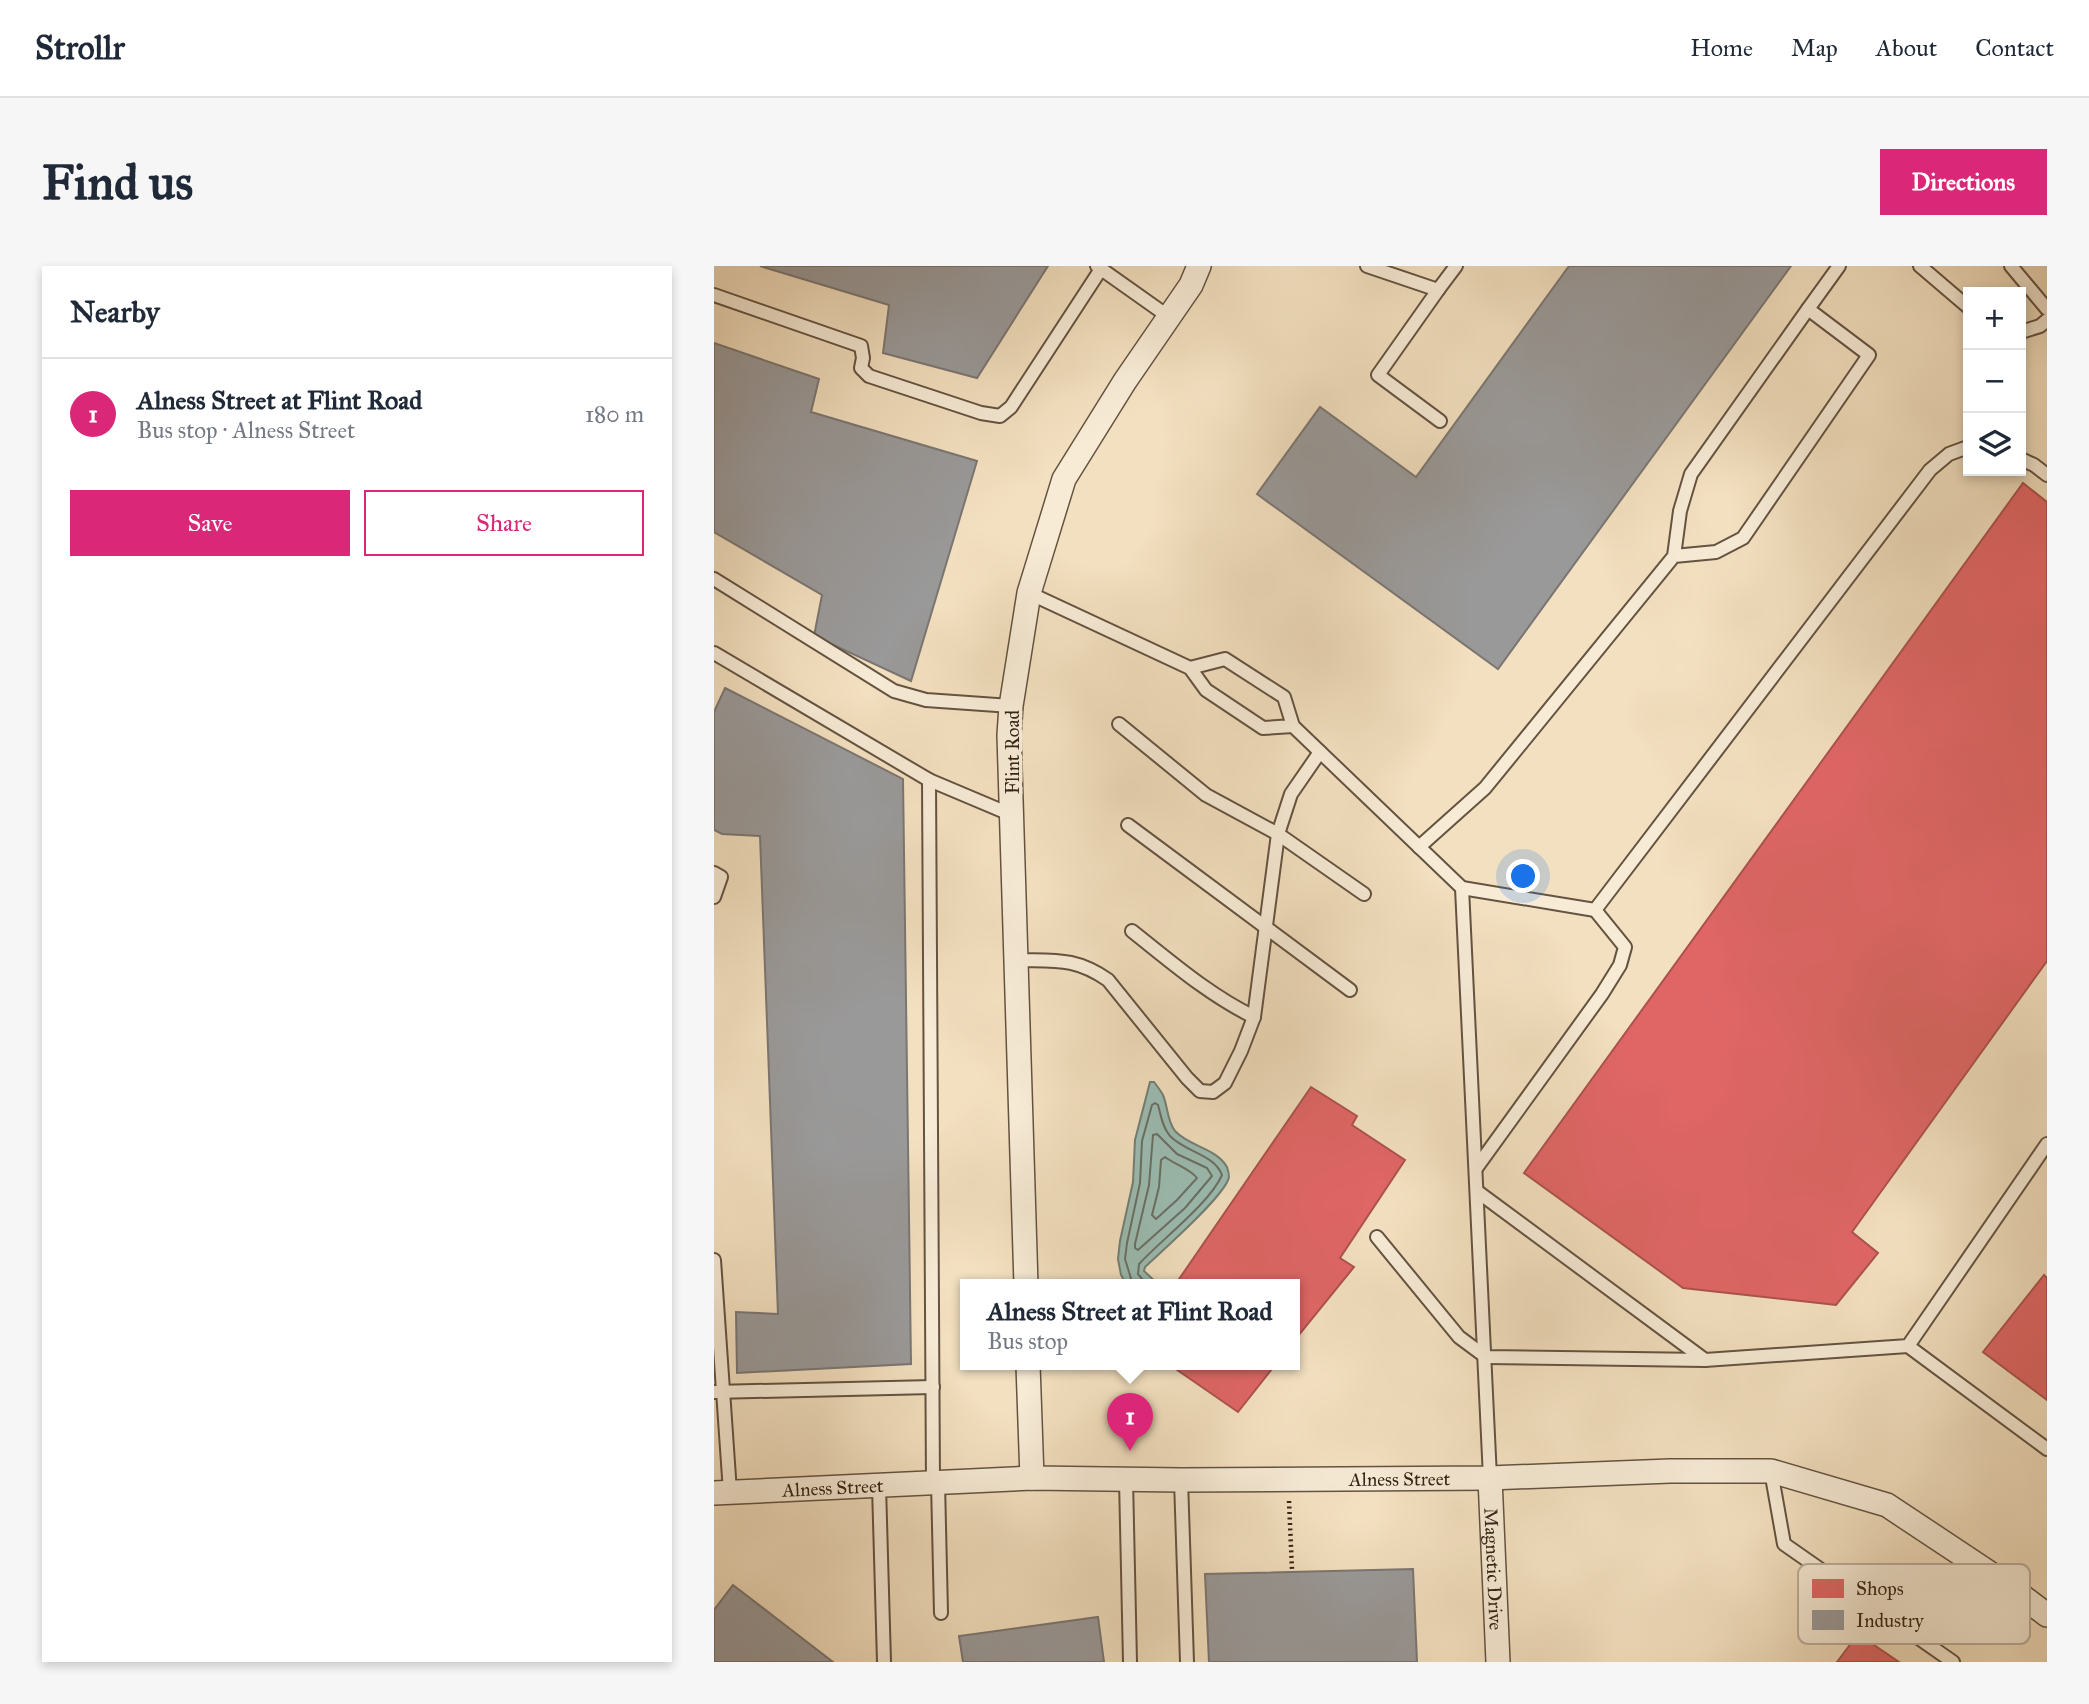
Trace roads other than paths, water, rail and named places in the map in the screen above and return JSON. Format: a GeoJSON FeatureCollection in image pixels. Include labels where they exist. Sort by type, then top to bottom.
{"type":"FeatureCollection","features":[{"type":"Feature","properties":{"kind":"street","name":"Flint Road"},"geometry":{"type":"LineString","coordinates":[[1026,1279],[1009,735],[1028,593],[1064,479],[1125,381],[1191,285],[1199,266]]}},
{"type":"Feature","properties":{"kind":"street"},"geometry":{"type":"LineString","coordinates":[[1028,1370],[1032,1478]]}},
{"type":"Feature","properties":{"kind":"street","name":"Alness Street"},"geometry":{"type":"LineString","coordinates":[[722,1492],[1032,1478],[1490,1478],[1670,1471],[1771,1471],[1888,1505],[1976,1564]]}},
{"type":"Feature","properties":{"kind":"street","name":"Magnetic Drive"},"geometry":{"type":"LineString","coordinates":[[1490,1478],[1498,1662]]}},
{"type":"Feature","properties":{"kind":"street","name":"Alness Street"},"geometry":{"type":"LineString","coordinates":[[2030,1602],[2047,1615]]}},
{"type":"Feature","properties":{"kind":"lane"},"geometry":{"type":"LineString","coordinates":[[1367,266],[1438,290]]}},
{"type":"Feature","properties":{"kind":"lane"},"geometry":{"type":"LineString","coordinates":[[1440,421],[1378,375],[1457,266]]}},
{"type":"Feature","properties":{"kind":"lane"},"geometry":{"type":"LineString","coordinates":[[1419,847],[1485,788],[1674,556],[1680,511],[1691,474],[1839,266]]}},
{"type":"Feature","properties":{"kind":"lane"},"geometry":{"type":"LineString","coordinates":[[1920,266],[1963,303]]}},
{"type":"Feature","properties":{"kind":"lane"},"geometry":{"type":"LineString","coordinates":[[2011,266],[2047,309]]}},
{"type":"Feature","properties":{"kind":"lane"},"geometry":{"type":"LineString","coordinates":[[714,295],[861,345],[861,368],[869,376],[981,413],[1000,416],[1011,407],[1099,267],[1169,317]]}},
{"type":"Feature","properties":{"kind":"lane"},"geometry":{"type":"LineString","coordinates":[[1674,556],[1716,552],[1743,538],[1869,355],[1808,309]]}},
{"type":"Feature","properties":{"kind":"lane"},"geometry":{"type":"LineString","coordinates":[[2026,330],[2040,326],[2047,320]]}},
{"type":"Feature","properties":{"kind":"lane"},"geometry":{"type":"LineString","coordinates":[[1595,910],[1930,470],[1950,454],[1963,449]]}},
{"type":"Feature","properties":{"kind":"lane"},"geometry":{"type":"LineString","coordinates":[[2026,461],[2047,475]]}},
{"type":"Feature","properties":{"kind":"lane"},"geometry":{"type":"LineString","coordinates":[[714,579],[894,691],[926,700],[1011,706]]}},
{"type":"Feature","properties":{"kind":"lane"},"geometry":{"type":"LineString","coordinates":[[1028,593],[1190,668],[1206,690],[1262,728],[1293,726]]}},
{"type":"Feature","properties":{"kind":"lane"},"geometry":{"type":"LineString","coordinates":[[714,653],[929,780],[1012,815]]}},
{"type":"Feature","properties":{"kind":"lane"},"geometry":{"type":"LineString","coordinates":[[1190,668],[1225,659],[1284,697],[1293,726],[1462,888],[1595,910],[1625,947],[1620,965],[1602,994],[1476,1167]]}},
{"type":"Feature","properties":{"kind":"lane"},"geometry":{"type":"LineString","coordinates":[[1119,724],[1206,795],[1278,834],[1364,894]]}},
{"type":"Feature","properties":{"kind":"lane"},"geometry":{"type":"LineString","coordinates":[[1016,960],[1070,962],[1091,968],[1108,980],[1187,1078],[1200,1091],[1213,1092],[1225,1083],[1254,1017],[1278,834],[1291,794],[1320,752]]}},
{"type":"Feature","properties":{"kind":"lane"},"geometry":{"type":"LineString","coordinates":[[929,780],[933,1387],[941,1612]]}},
{"type":"Feature","properties":{"kind":"lane"},"geometry":{"type":"LineString","coordinates":[[1128,825],[1350,990]]}},
{"type":"Feature","properties":{"kind":"lane"},"geometry":{"type":"LineString","coordinates":[[714,873],[721,877],[714,897]]}},
{"type":"Feature","properties":{"kind":"lane"},"geometry":{"type":"LineString","coordinates":[[1462,888],[1490,1478]]}},
{"type":"Feature","properties":{"kind":"lane"},"geometry":{"type":"LineString","coordinates":[[1132,931],[1209,992],[1254,1017]]}},
{"type":"Feature","properties":{"kind":"lane"},"geometry":{"type":"LineString","coordinates":[[1908,1346],[2047,1144]]}},
{"type":"Feature","properties":{"kind":"lane"},"geometry":{"type":"LineString","coordinates":[[1478,1192],[1705,1360]]}},
{"type":"Feature","properties":{"kind":"lane"},"geometry":{"type":"LineString","coordinates":[[1377,1237],[1459,1337],[1486,1357],[1705,1360],[1908,1346],[2047,1449]]}},
{"type":"Feature","properties":{"kind":"lane"},"geometry":{"type":"LineString","coordinates":[[714,1260],[722,1492]]}},
{"type":"Feature","properties":{"kind":"lane"},"geometry":{"type":"LineString","coordinates":[[719,1392],[933,1387]]}},
{"type":"Feature","properties":{"kind":"lane"},"geometry":{"type":"LineString","coordinates":[[1771,1471],[1784,1544],[1813,1564]]}},
{"type":"Feature","properties":{"kind":"lane"},"geometry":{"type":"LineString","coordinates":[[1126,1479],[1130,1662]]}},
{"type":"Feature","properties":{"kind":"lane"},"geometry":{"type":"LineString","coordinates":[[1181,1480],[1187,1662]]}},
{"type":"Feature","properties":{"kind":"lane"},"geometry":{"type":"LineString","coordinates":[[879,1486],[884,1662]]}},
{"type":"Feature","properties":{"kind":"lane"},"geometry":{"type":"LineString","coordinates":[[1927,1644],[1953,1662]]}},
{"type":"Feature","properties":{"kind":"water"},"geometry":{"type":"Polygon","coordinates":[[[1150,1082],[1154,1082],[1163,1095],[1170,1123],[1175,1131],[1222,1161],[1227,1167],[1229,1177],[1217,1197],[1145,1267],[1144,1271],[1153,1279],[1123,1279],[1118,1259],[1133,1182],[1135,1140],[1150,1082]]]}},
{"type":"Feature","properties":{"kind":"place","name":"Alness Street at Flint Road"},"geometry":{"type":"Point","coordinates":[1130,1451]}}]}
